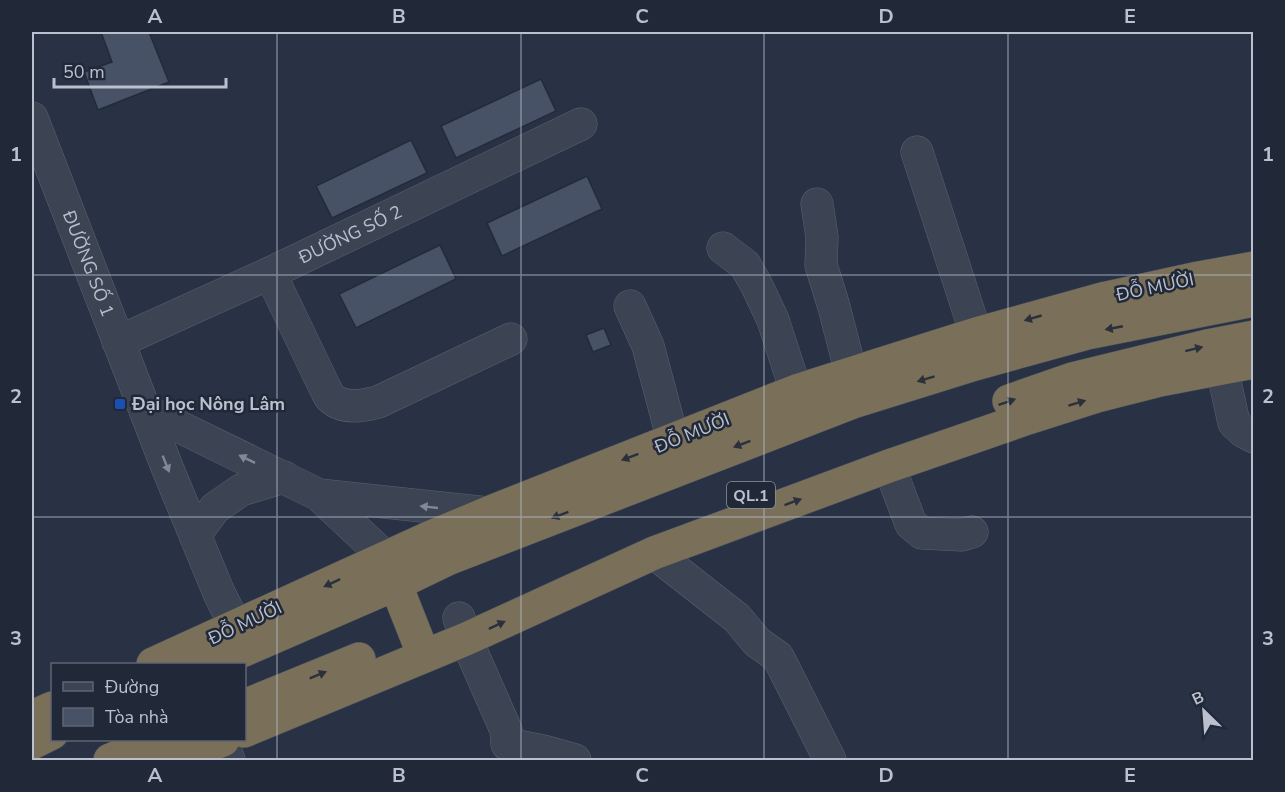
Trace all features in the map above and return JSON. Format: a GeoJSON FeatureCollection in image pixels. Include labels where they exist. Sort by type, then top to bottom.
{"type":"FeatureCollection","features":[{"type":"Feature","properties":{"kind":"highway","name":"ĐỖ MƯỜI"},"geometry":{"type":"LineString","coordinates":[[391,571],[488,513],[796,391],[976,334],[1106,298],[1254,268]]}},
{"type":"Feature","properties":{"kind":"highway","name":"ĐỖ MƯỜI"},"geometry":{"type":"LineString","coordinates":[[158,663],[186,658],[236,629],[391,571],[450,558],[853,402],[975,364],[1088,333],[1254,300]]}},
{"type":"Feature","properties":{"kind":"highway","name":"QL.1"},"geometry":{"type":"LineString","coordinates":[[463,628],[629,543],[886,443],[1072,379],[1254,337]]}},
{"type":"Feature","properties":{"kind":"highway","name":"QL.1"},"geometry":{"type":"LineString","coordinates":[[257,713],[420,645],[654,553],[889,466],[1097,396],[1160,380],[1238,365]]}},
{"type":"Feature","properties":{"kind":"highway"},"geometry":{"type":"LineString","coordinates":[[391,571],[420,645]]}},
{"type":"Feature","properties":{"kind":"highway","name":"ĐỖ MƯỜI"},"geometry":{"type":"LineString","coordinates":[[213,663],[236,629]]}},
{"type":"Feature","properties":{"kind":"highway"},"geometry":{"type":"LineString","coordinates":[[236,629],[244,663]]}},
{"type":"Feature","properties":{"kind":"highway"},"geometry":{"type":"LineString","coordinates":[[246,669],[257,713]]}},
{"type":"Feature","properties":{"kind":"highway"},"geometry":{"type":"LineString","coordinates":[[32,717],[51,708]]}},
{"type":"Feature","properties":{"kind":"highway"},"geometry":{"type":"LineString","coordinates":[[32,743],[51,734]]}},
{"type":"Feature","properties":{"kind":"highway"},"geometry":{"type":"LineString","coordinates":[[110,760],[159,741]]}},
{"type":"Feature","properties":{"kind":"highway"},"geometry":{"type":"LineString","coordinates":[[170,760],[219,741]]}},
{"type":"Feature","properties":{"kind":"street","name":"ĐƯỜNG SỐ 1"},"geometry":{"type":"LineString","coordinates":[[32,118],[144,410],[236,629]]}},
{"type":"Feature","properties":{"kind":"street","name":"ĐƯỜNG SỐ 2"},"geometry":{"type":"LineString","coordinates":[[118,342],[270,273],[581,124]]}},
{"type":"Feature","properties":{"kind":"street"},"geometry":{"type":"LineString","coordinates":[[917,152],[976,334]]}},
{"type":"Feature","properties":{"kind":"street"},"geometry":{"type":"LineString","coordinates":[[817,204],[822,237],[821,265],[851,373]]}},
{"type":"Feature","properties":{"kind":"street"},"geometry":{"type":"LineString","coordinates":[[723,248],[745,266],[756,285],[773,320],[796,391]]}},
{"type":"Feature","properties":{"kind":"street"},"geometry":{"type":"LineString","coordinates":[[270,273],[325,388],[330,397],[340,403],[360,407],[378,402],[511,339]]}},
{"type":"Feature","properties":{"kind":"street"},"geometry":{"type":"LineString","coordinates":[[630,306],[648,346],[673,440]]}},
{"type":"Feature","properties":{"kind":"street"},"geometry":{"type":"LineString","coordinates":[[1238,365],[1234,423],[1244,432],[1254,436]]}},
{"type":"Feature","properties":{"kind":"street"},"geometry":{"type":"LineString","coordinates":[[144,410],[319,495],[391,571]]}},
{"type":"Feature","properties":{"kind":"street"},"geometry":{"type":"LineString","coordinates":[[889,466],[911,524],[922,532],[962,535],[972,532]]}},
{"type":"Feature","properties":{"kind":"street"},"geometry":{"type":"LineString","coordinates":[[195,535],[215,508],[242,490],[284,477]]}},
{"type":"Feature","properties":{"kind":"street"},"geometry":{"type":"LineString","coordinates":[[319,495],[488,513]]}},
{"type":"Feature","properties":{"kind":"street"},"geometry":{"type":"LineString","coordinates":[[654,553],[737,618],[758,642],[778,657],[830,760]]}},
{"type":"Feature","properties":{"kind":"street"},"geometry":{"type":"LineString","coordinates":[[463,628],[506,730],[507,744],[575,760]]}},
{"type":"Feature","properties":{"kind":"street"},"geometry":{"type":"LineString","coordinates":[[222,741],[229,760]]}},
{"type":"Feature","properties":{"kind":"building"},"geometry":{"type":"Polygon","coordinates":[[[101,32],[149,32],[169,82],[98,110],[84,72],[112,62],[101,32]]]}},
{"type":"Feature","properties":{"kind":"building"},"geometry":{"type":"Polygon","coordinates":[[[541,79],[556,111],[456,158],[441,126],[541,79]]]}},
{"type":"Feature","properties":{"kind":"building"},"geometry":{"type":"Polygon","coordinates":[[[411,140],[427,173],[332,218],[316,186],[411,140]]]}},
{"type":"Feature","properties":{"kind":"building"},"geometry":{"type":"Polygon","coordinates":[[[587,176],[602,209],[502,256],[487,223],[587,176]]]}},
{"type":"Feature","properties":{"kind":"building"},"geometry":{"type":"Polygon","coordinates":[[[440,245],[456,279],[356,328],[339,294],[440,245]]]}},
{"type":"Feature","properties":{"kind":"building"},"geometry":{"type":"Polygon","coordinates":[[[604,328],[611,345],[593,352],[586,335],[604,328]]]}},
{"type":"Feature","properties":{"kind":"place","name":"Đại học Nông Lâm"},"geometry":{"type":"Point","coordinates":[120,404]}}]}
